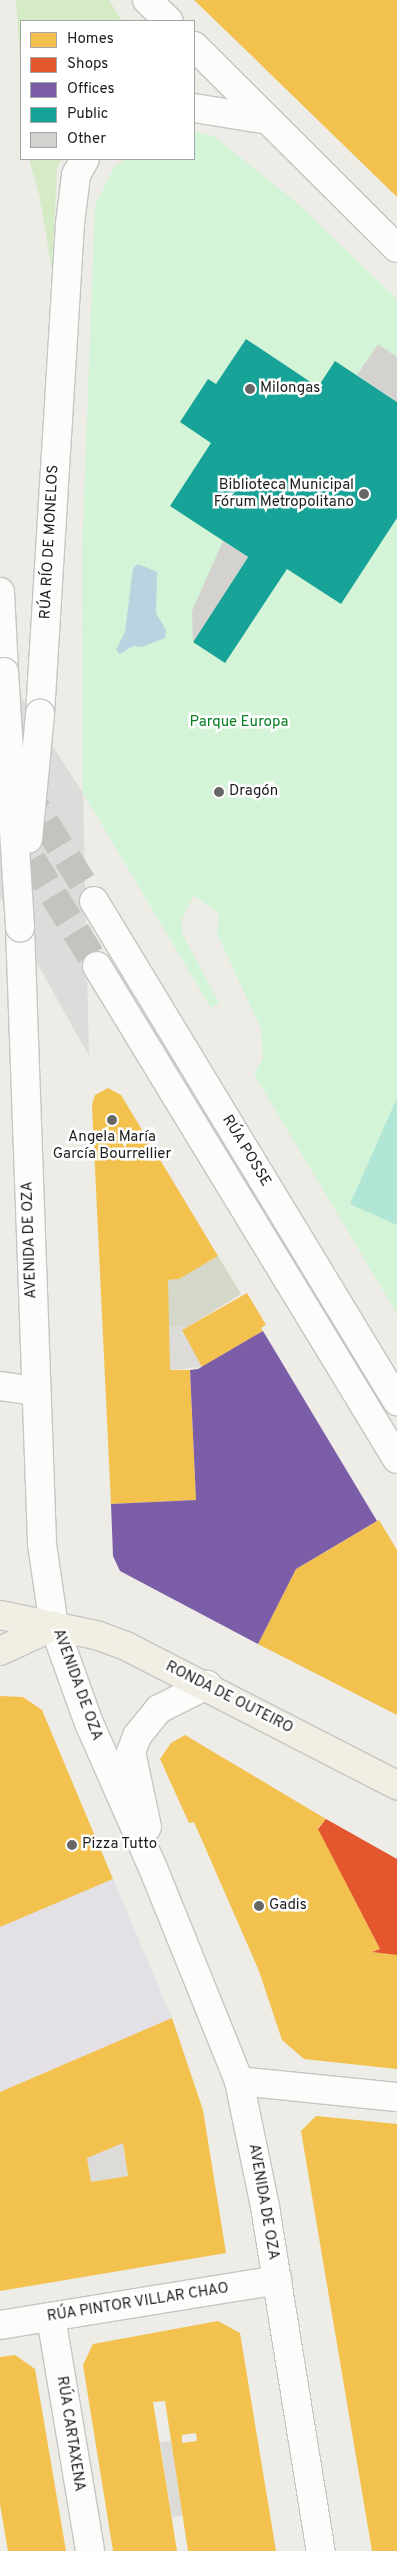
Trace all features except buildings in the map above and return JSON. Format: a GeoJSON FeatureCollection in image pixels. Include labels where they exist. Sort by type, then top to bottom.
{"type":"FeatureCollection","features":[{"type":"Feature","properties":{"kind":"main road","name":"RONDA DE OUTEIRO"},"geometry":{"type":"LineString","coordinates":[[0,1615],[96,1635],[126,1646],[207,1685],[397,1785]]}},
{"type":"Feature","properties":{"kind":"main road"},"geometry":{"type":"LineString","coordinates":[[0,1651],[54,1626]]}},
{"type":"Feature","properties":{"kind":"street"},"geometry":{"type":"LineString","coordinates":[[195,47],[397,248]]}},
{"type":"Feature","properties":{"kind":"street"},"geometry":{"type":"LineString","coordinates":[[195,108],[268,120]]}},
{"type":"Feature","properties":{"kind":"street","name":"RÚA RÍO DE MONELOS"},"geometry":{"type":"LineString","coordinates":[[20,928],[40,714],[70,224],[76,176],[84,160]]}},
{"type":"Feature","properties":{"kind":"street","name":"AVENIDA DE OZA"},"geometry":{"type":"LineString","coordinates":[[0,592],[20,928],[35,1391],[42,1544],[54,1626],[89,1723],[153,1868],[239,2080],[257,2162],[321,2551]]}},
{"type":"Feature","properties":{"kind":"street","name":"RÚA POSSE"},"geometry":{"type":"LineString","coordinates":[[94,901],[397,1401]]}},
{"type":"Feature","properties":{"kind":"street","name":"RÚA POSSE"},"geometry":{"type":"LineString","coordinates":[[97,966],[397,1459]]}},
{"type":"Feature","properties":{"kind":"street"},"geometry":{"type":"LineString","coordinates":[[0,1386],[35,1391]]}},
{"type":"Feature","properties":{"kind":"street","name":"AVENIDA DE OZA"},"geometry":{"type":"LineString","coordinates":[[153,1868],[144,1810],[131,1752],[145,1724],[159,1709],[207,1685]]}},
{"type":"Feature","properties":{"kind":"street"},"geometry":{"type":"LineString","coordinates":[[239,2080],[397,2096]]}},
{"type":"Feature","properties":{"kind":"street","name":"RÚA PINTOR VILLAR CHAO"},"geometry":{"type":"LineString","coordinates":[[0,2325],[277,2280]]}},
{"type":"Feature","properties":{"kind":"street","name":"RÚA CARTAXENA"},"geometry":{"type":"LineString","coordinates":[[51,2317],[90,2551]]}},
{"type":"Feature","properties":{"kind":"shaded area"},"geometry":{"type":"Polygon","coordinates":[[[218,1256],[241,1294],[189,1326],[168,1326],[168,1280],[179,1279],[218,1256]]]}},
{"type":"Feature","properties":{"kind":"shaded area"},"geometry":{"type":"Polygon","coordinates":[[[168,1326],[189,1326],[182,1330],[202,1367],[170,1370],[168,1326]]]}},
{"type":"Feature","properties":{"kind":"shaded area"},"geometry":{"type":"Polygon","coordinates":[[[113,1879],[172,2018],[0,2092],[0,1927],[113,1879]]]}},
{"type":"Feature","properties":{"kind":"shaded area"},"geometry":{"type":"Polygon","coordinates":[[[123,2143],[128,2176],[91,2182],[87,2158],[123,2143]]]}},
{"type":"Feature","properties":{"kind":"shaded area"},"geometry":{"type":"Polygon","coordinates":[[[171,2441],[183,2516],[172,2517],[160,2442],[171,2441]]]}},
{"type":"Feature","properties":{"kind":"green space"},"geometry":{"type":"Polygon","coordinates":[[[16,0],[109,0],[121,20],[20,20],[20,60],[16,0]]]}},
{"type":"Feature","properties":{"kind":"green space","name":"Parque Europa"},"geometry":{"type":"Polygon","coordinates":[[[195,131],[215,137],[297,203],[397,299],[397,1314],[254,1074],[263,1058],[261,1029],[217,933],[219,914],[194,895],[182,919],[182,933],[219,1003],[211,1008],[83,793],[82,552],[95,206],[114,167],[124,160],[195,160],[195,131]]]}},
{"type":"Feature","properties":{"kind":"green space"},"geometry":{"type":"Polygon","coordinates":[[[29,160],[61,160],[57,168],[52,269],[39,194],[29,160]]]}},
{"type":"Feature","properties":{"kind":"green space"},"geometry":{"type":"Polygon","coordinates":[[[397,1098],[397,1225],[350,1204],[397,1098]]]}},
{"type":"Feature","properties":{"kind":"water"},"geometry":{"type":"Polygon","coordinates":[[[138,564],[157,572],[156,613],[166,630],[165,638],[142,647],[133,646],[120,654],[116,650],[125,632],[133,568],[138,564]]]}},
{"type":"Feature","properties":{"kind":"pier"},"geometry":{"type":"Polygon","coordinates":[[[0,665],[83,793],[89,1056],[0,897],[0,665]]]}},
{"type":"Feature","properties":{"kind":"tunnel"},"geometry":{"type":"LineString","coordinates":[[23,787],[94,901]]}},
{"type":"Feature","properties":{"kind":"tunnel"},"geometry":{"type":"LineString","coordinates":[[10,824],[97,966]]}},
{"type":"Feature","properties":{"kind":"place","name":"Milongas"},"geometry":{"type":"Point","coordinates":[250,389]}},
{"type":"Feature","properties":{"kind":"place","name":"Biblioteca Municipal Fórum Metropolitano"},"geometry":{"type":"Point","coordinates":[364,494]}},
{"type":"Feature","properties":{"kind":"place","name":"Dragón"},"geometry":{"type":"Point","coordinates":[219,792]}},
{"type":"Feature","properties":{"kind":"place","name":"Angela María García Bourrellier"},"geometry":{"type":"Point","coordinates":[112,1120]}},
{"type":"Feature","properties":{"kind":"place","name":"Pizza Tutto"},"geometry":{"type":"Point","coordinates":[72,1845]}},
{"type":"Feature","properties":{"kind":"place","name":"Gadis"},"geometry":{"type":"Point","coordinates":[259,1906]}}]}
